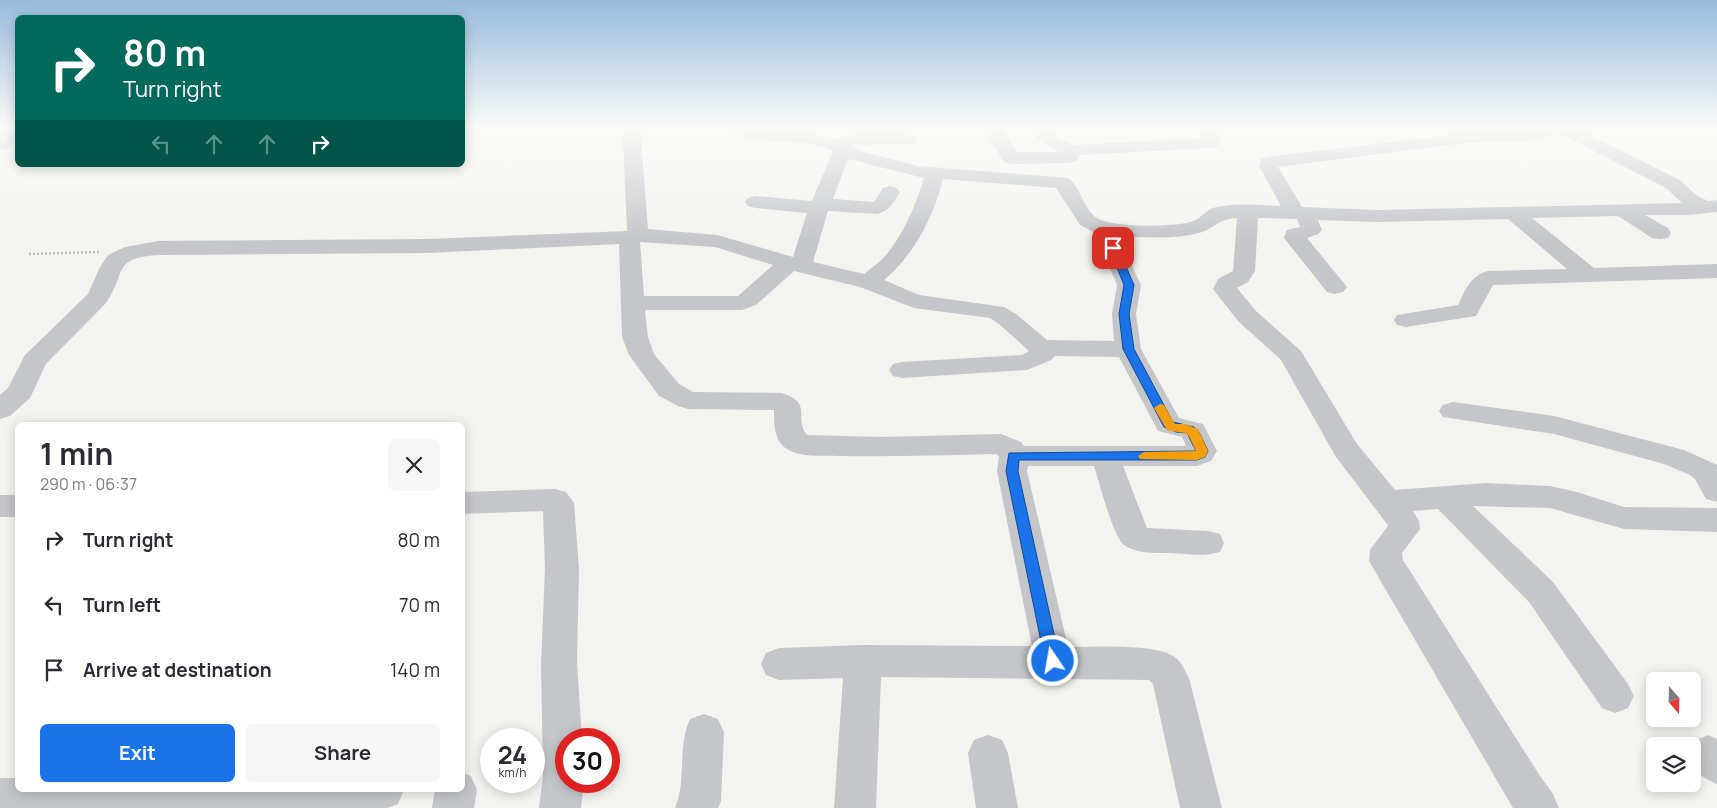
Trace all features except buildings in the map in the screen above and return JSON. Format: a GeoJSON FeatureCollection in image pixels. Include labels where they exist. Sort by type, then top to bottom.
{"type":"FeatureCollection","features":[{"type":"Feature","properties":{"kind":"street"},"geometry":{"type":"LineString","coordinates":[[633,165],[634,237],[632,302],[635,337],[642,355],[669,390],[681,398],[696,400],[781,402],[788,407],[792,439],[803,445],[881,447],[1001,444],[1011,449],[1014,456],[1012,471],[1053,661]]}},
{"type":"Feature","properties":{"kind":"street"},"geometry":{"type":"LineString","coordinates":[[632,302],[742,303],[748,300],[795,264],[820,206],[832,165]]}},
{"type":"Feature","properties":{"kind":"street"},"geometry":{"type":"LineString","coordinates":[[890,165],[918,172],[935,173],[1041,168],[1049,165]]}},
{"type":"Feature","properties":{"kind":"street"},"geometry":{"type":"LineString","coordinates":[[1032,165],[1041,168],[1064,184],[1087,221],[1104,229],[1164,232],[1194,228],[1218,213],[1248,211],[1378,216],[1681,209],[1711,206]]}},
{"type":"Feature","properties":{"kind":"street"},"geometry":{"type":"LineString","coordinates":[[1268,165],[1311,230],[1298,233],[1294,238],[1335,286]]}},
{"type":"Feature","properties":{"kind":"street"},"geometry":{"type":"LineString","coordinates":[[1636,165],[1673,184],[1689,199],[1711,206]]}},
{"type":"Feature","properties":{"kind":"street"},"geometry":{"type":"LineString","coordinates":[[868,282],[892,262],[902,250],[928,198],[935,173]]}},
{"type":"Feature","properties":{"kind":"street"},"geometry":{"type":"LineString","coordinates":[[754,202],[877,208],[881,206],[890,192]]}},
{"type":"Feature","properties":{"kind":"street"},"geometry":{"type":"LineString","coordinates":[[1621,209],[1660,233]]}},
{"type":"Feature","properties":{"kind":"street"},"geometry":{"type":"LineString","coordinates":[[1248,211],[1244,271],[1240,277],[1226,284],[1225,288],[1247,316],[1292,356],[1341,442],[1403,521],[1404,529],[1386,550],[1386,561],[1525,790],[1538,808]]}},
{"type":"Feature","properties":{"kind":"street"},"geometry":{"type":"LineString","coordinates":[[1512,212],[1587,274]]}},
{"type":"Feature","properties":{"kind":"street"},"geometry":{"type":"LineString","coordinates":[[1014,456],[1197,456],[1201,454],[1202,451],[1194,432],[1190,429],[1176,428],[1168,424],[1128,349],[1124,314],[1129,285],[1104,229]]}},
{"type":"Feature","properties":{"kind":"street"},"geometry":{"type":"LineString","coordinates":[[0,410],[20,392],[34,362],[98,298],[114,261],[134,251],[158,248],[427,246],[634,237],[717,241],[795,264],[868,282],[914,301],[1000,313],[1036,345],[1047,349],[1128,349]]}},
{"type":"Feature","properties":{"kind":"street"},"geometry":{"type":"LineString","coordinates":[[1406,320],[1467,311],[1481,282],[1488,278],[1717,271]]}},
{"type":"Feature","properties":{"kind":"street"},"geometry":{"type":"LineString","coordinates":[[902,370],[1027,362],[1042,355],[1047,349]]}},
{"type":"Feature","properties":{"kind":"street"},"geometry":{"type":"LineString","coordinates":[[1453,411],[1554,425],[1674,457],[1701,468],[1717,491]]}},
{"type":"Feature","properties":{"kind":"street"},"geometry":{"type":"LineString","coordinates":[[1105,456],[1132,533],[1136,538],[1143,540],[1208,542]]}},
{"type":"Feature","properties":{"kind":"street"},"geometry":{"type":"LineString","coordinates":[[1387,502],[1486,494],[1550,497],[1577,503],[1624,518],[1717,520]]}},
{"type":"Feature","properties":{"kind":"street"},"geometry":{"type":"LineString","coordinates":[[1445,497],[1541,592],[1616,696]]}},
{"type":"Feature","properties":{"kind":"street"},"geometry":{"type":"LineString","coordinates":[[465,503],[547,500],[558,503],[562,569],[559,662],[564,776],[560,808]]}},
{"type":"Feature","properties":{"kind":"street"},"geometry":{"type":"LineString","coordinates":[[0,506],[15,506]]}},
{"type":"Feature","properties":{"kind":"street"},"geometry":{"type":"LineString","coordinates":[[855,808],[862,661]]}},
{"type":"Feature","properties":{"kind":"street"},"geometry":{"type":"LineString","coordinates":[[779,664],[862,661],[1053,661],[1150,664],[1162,668],[1170,678],[1201,808]]}},
{"type":"Feature","properties":{"kind":"street"},"geometry":{"type":"LineString","coordinates":[[696,808],[700,801],[704,732]]}},
{"type":"Feature","properties":{"kind":"street"},"geometry":{"type":"LineString","coordinates":[[988,753],[997,808]]}},
{"type":"Feature","properties":{"kind":"street"},"geometry":{"type":"LineString","coordinates":[[0,798],[229,794],[326,797],[367,792]]}},
{"type":"Feature","properties":{"kind":"street"},"geometry":{"type":"LineString","coordinates":[[452,808],[456,792]]}},
{"type":"Feature","properties":{"kind":"path"},"geometry":{"type":"LineString","coordinates":[[30,254],[134,251]]}},
{"type":"Feature","properties":{"kind":"slow traffic"},"geometry":{"type":"LineString","coordinates":[[1144,456],[1197,456],[1201,454],[1202,451],[1194,432],[1190,429],[1172,427],[1168,424],[1160,408]]}},
{"type":"Feature","properties":{"kind":"route"},"geometry":{"type":"LineString","coordinates":[[1053,661],[1012,471],[1014,456],[1197,456],[1202,451],[1194,432],[1190,429],[1176,428],[1168,424],[1128,349],[1124,314],[1130,289],[1113,248]]}}]}
